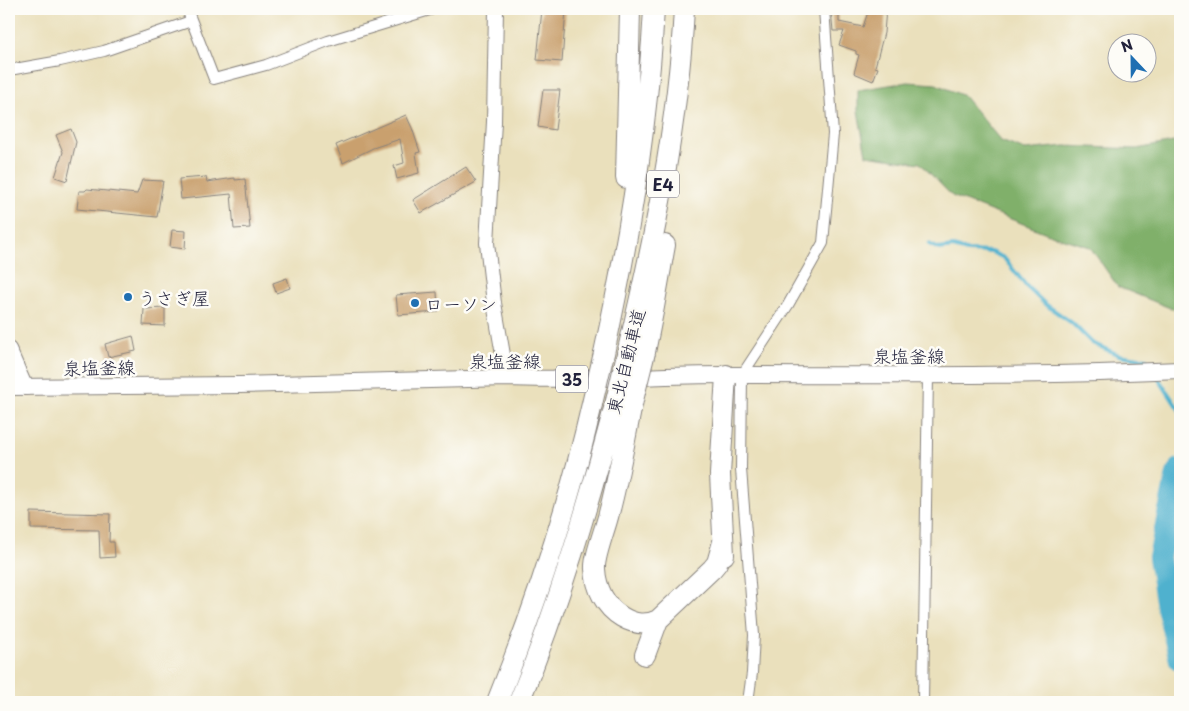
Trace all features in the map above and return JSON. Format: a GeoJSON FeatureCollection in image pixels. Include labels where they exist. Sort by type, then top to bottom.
{"type":"FeatureCollection","features":[{"type":"Feature","properties":{"kind":"highway"},"geometry":{"type":"LineString","coordinates":[[617,293],[626,190],[630,9]]}},
{"type":"Feature","properties":{"kind":"highway","name":"東北自動車道"},"geometry":{"type":"LineString","coordinates":[[498,702],[562,516],[582,450],[604,353],[636,190],[654,9]]}},
{"type":"Feature","properties":{"kind":"highway","name":"東北自動車道"},"geometry":{"type":"LineString","coordinates":[[520,702],[568,565],[603,450],[624,401],[636,353],[678,85],[684,10]]}},
{"type":"Feature","properties":{"kind":"highway"},"geometry":{"type":"LineString","coordinates":[[645,655],[659,627],[717,563],[723,542],[720,474],[734,375]]}},
{"type":"Feature","properties":{"kind":"highway"},"geometry":{"type":"LineString","coordinates":[[624,401],[610,511],[594,566],[596,580],[602,595],[612,610],[634,623],[650,623],[659,627]]}},
{"type":"Feature","properties":{"kind":"main road","name":"泉塩釜線"},"geometry":{"type":"LineString","coordinates":[[9,387],[507,378],[564,380],[734,375],[928,376],[1172,371]]}},
{"type":"Feature","properties":{"kind":"street"},"geometry":{"type":"LineString","coordinates":[[187,9],[214,79],[266,65],[328,41],[433,9]]}},
{"type":"Feature","properties":{"kind":"street"},"geometry":{"type":"LineString","coordinates":[[496,9],[494,122],[487,243],[494,303],[507,378]]}},
{"type":"Feature","properties":{"kind":"street"},"geometry":{"type":"LineString","coordinates":[[748,702],[754,635],[734,375],[788,305],[823,243],[833,134],[824,9]]}},
{"type":"Feature","properties":{"kind":"street"},"geometry":{"type":"LineString","coordinates":[[9,70],[60,62],[104,51],[191,21]]}},
{"type":"Feature","properties":{"kind":"street"},"geometry":{"type":"LineString","coordinates":[[9,348],[26,388]]}},
{"type":"Feature","properties":{"kind":"street"},"geometry":{"type":"LineString","coordinates":[[923,702],[928,376]]}},
{"type":"Feature","properties":{"kind":"green space"},"geometry":{"type":"Polygon","coordinates":[[[908,82],[936,84],[964,96],[1001,141],[1025,150],[1065,146],[1137,149],[1173,142],[1180,143],[1180,312],[1118,287],[1090,247],[1054,236],[952,196],[920,163],[866,155],[858,111],[858,90],[908,82]]]}},
{"type":"Feature","properties":{"kind":"building"},"geometry":{"type":"Polygon","coordinates":[[[542,9],[566,9],[562,62],[537,60],[542,9]]]}},
{"type":"Feature","properties":{"kind":"building"},"geometry":{"type":"Polygon","coordinates":[[[831,9],[839,9],[839,22],[863,27],[869,9],[886,9],[884,33],[875,67],[878,68],[873,81],[854,73],[859,55],[856,54],[856,51],[839,45],[844,31],[833,31],[831,9]]]}},
{"type":"Feature","properties":{"kind":"building"},"geometry":{"type":"Polygon","coordinates":[[[543,90],[560,90],[555,130],[538,127],[543,90]]]}},
{"type":"Feature","properties":{"kind":"building"},"geometry":{"type":"Polygon","coordinates":[[[406,115],[420,152],[416,153],[419,173],[397,179],[394,166],[404,163],[400,139],[373,148],[343,163],[336,145],[406,115]]]}},
{"type":"Feature","properties":{"kind":"building"},"geometry":{"type":"Polygon","coordinates":[[[71,129],[76,142],[67,181],[55,177],[63,152],[56,135],[71,129]]]}},
{"type":"Feature","properties":{"kind":"building"},"geometry":{"type":"Polygon","coordinates":[[[466,167],[476,182],[421,213],[413,200],[466,167]]]}},
{"type":"Feature","properties":{"kind":"building"},"geometry":{"type":"Polygon","coordinates":[[[206,177],[207,182],[235,178],[235,180],[245,179],[250,228],[234,229],[231,194],[181,199],[179,179],[206,177]]]}},
{"type":"Feature","properties":{"kind":"building"},"geometry":{"type":"Polygon","coordinates":[[[142,180],[163,181],[157,217],[77,209],[79,191],[87,189],[137,194],[142,180]]]}},
{"type":"Feature","properties":{"kind":"building"},"geometry":{"type":"Polygon","coordinates":[[[172,230],[186,231],[185,249],[170,247],[172,230]]]}},
{"type":"Feature","properties":{"kind":"building"},"geometry":{"type":"Polygon","coordinates":[[[287,278],[290,288],[276,293],[273,283],[287,278]]]}},
{"type":"Feature","properties":{"kind":"building"},"geometry":{"type":"Polygon","coordinates":[[[437,292],[438,312],[398,315],[396,295],[437,292]]]}},
{"type":"Feature","properties":{"kind":"building"},"geometry":{"type":"Polygon","coordinates":[[[165,308],[165,326],[143,325],[144,309],[165,308]]]}},
{"type":"Feature","properties":{"kind":"building"},"geometry":{"type":"Polygon","coordinates":[[[133,336],[136,351],[108,357],[105,344],[133,336]]]}},
{"type":"Feature","properties":{"kind":"building"},"geometry":{"type":"Polygon","coordinates":[[[31,512],[110,514],[109,542],[114,542],[115,557],[100,558],[99,530],[31,529],[31,512]]]}},
{"type":"Feature","properties":{"kind":"waterway"},"geometry":{"type":"LineString","coordinates":[[929,244],[939,249],[953,247],[967,251],[991,252],[1004,258],[1027,287],[1045,304],[1072,323],[1092,343],[1119,355],[1146,359],[1151,367]]}},
{"type":"Feature","properties":{"kind":"waterway"},"geometry":{"type":"LineString","coordinates":[[1156,375],[1180,411]]}},
{"type":"Feature","properties":{"kind":"waterway"},"geometry":{"type":"LineString","coordinates":[[1180,469],[1177,474],[1159,557],[1167,607],[1180,660]]}},
{"type":"Feature","properties":{"kind":"place","name":"うさぎ屋"},"geometry":{"type":"Point","coordinates":[128,297]}},
{"type":"Feature","properties":{"kind":"place","name":"ローソン"},"geometry":{"type":"Point","coordinates":[415,303]}}]}
